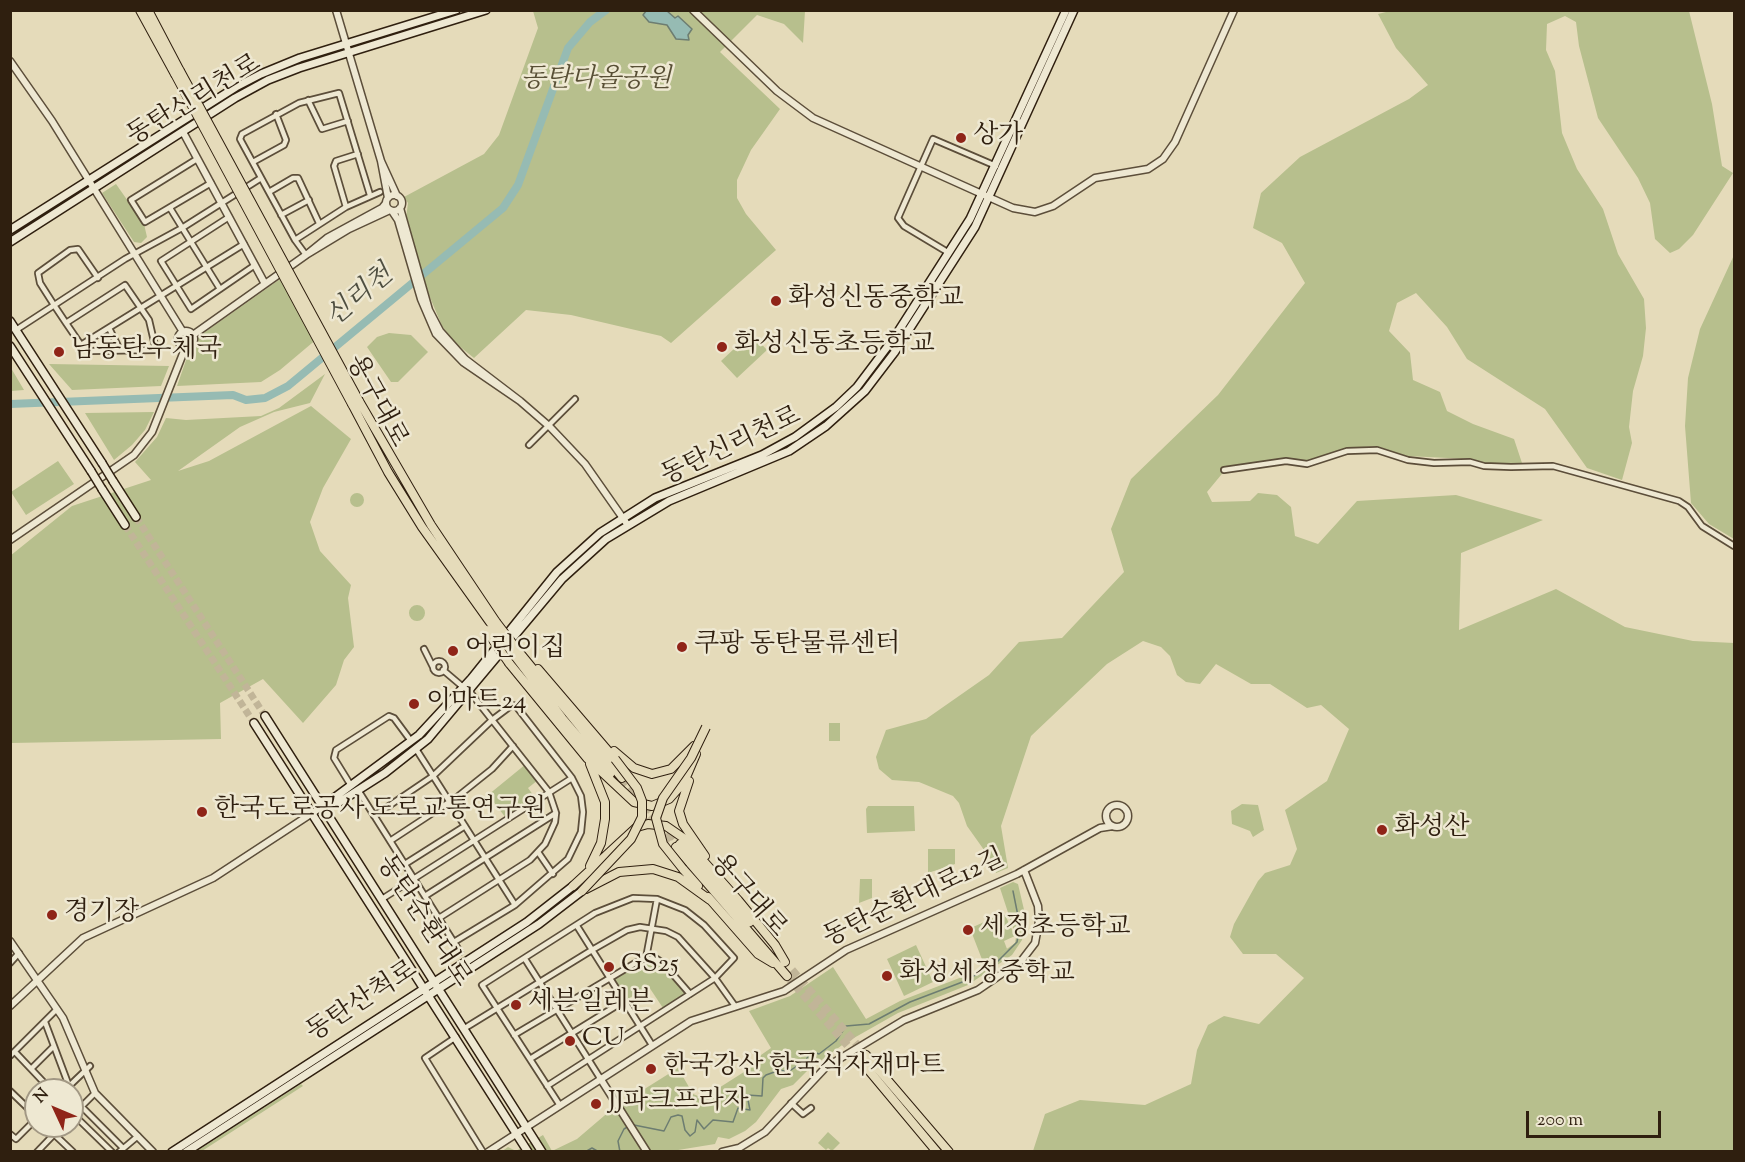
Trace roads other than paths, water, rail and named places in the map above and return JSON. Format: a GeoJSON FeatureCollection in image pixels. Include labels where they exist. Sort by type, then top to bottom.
{"type":"FeatureCollection","features":[{"type":"Feature","properties":{"kind":"highway","name":"용구대로"},"geometry":{"type":"LineString","coordinates":[[140,10],[178,73],[356,402],[479,603],[562,718],[620,780]]}},
{"type":"Feature","properties":{"kind":"highway","name":"용구대로"},"geometry":{"type":"LineString","coordinates":[[148,10],[178,73]]}},
{"type":"Feature","properties":{"kind":"highway"},"geometry":{"type":"LineString","coordinates":[[479,603],[586,758],[601,790],[605,819],[597,854],[573,886]]}},
{"type":"Feature","properties":{"kind":"highway"},"geometry":{"type":"LineString","coordinates":[[516,655],[596,736],[637,788],[642,801],[642,817],[631,840],[582,891]]}},
{"type":"Feature","properties":{"kind":"highway"},"geometry":{"type":"LineString","coordinates":[[596,736],[642,773],[659,774],[679,764],[706,727]]}},
{"type":"Feature","properties":{"kind":"highway"},"geometry":{"type":"LineString","coordinates":[[586,758],[627,798],[641,805],[661,804],[669,799],[684,782],[706,727]]}},
{"type":"Feature","properties":{"kind":"highway"},"geometry":{"type":"LineString","coordinates":[[706,727],[691,758],[663,798],[656,818],[663,844],[758,954],[782,964]]}},
{"type":"Feature","properties":{"kind":"highway"},"geometry":{"type":"LineString","coordinates":[[706,727],[679,811],[691,838],[738,900]]}},
{"type":"Feature","properties":{"kind":"highway"},"geometry":{"type":"LineString","coordinates":[[573,886],[629,832],[642,825],[666,826],[682,837],[738,900],[775,945],[782,964]]}},
{"type":"Feature","properties":{"kind":"highway","name":"용구대로"},"geometry":{"type":"LineString","coordinates":[[678,846],[790,973]]}},
{"type":"Feature","properties":{"kind":"highway"},"geometry":{"type":"LineString","coordinates":[[582,891],[620,872],[653,869],[678,877],[710,900]]}},
{"type":"Feature","properties":{"kind":"highway"},"geometry":{"type":"LineString","coordinates":[[937,1152],[864,1058],[949,1152]]}},
{"type":"Feature","properties":{"kind":"main road","name":"동탄신리천로"},"geometry":{"type":"LineString","coordinates":[[10,230],[244,83],[285,64],[456,10]]}},
{"type":"Feature","properties":{"kind":"main road","name":"동탄신리천로"},"geometry":{"type":"LineString","coordinates":[[10,242],[268,80],[486,10]]}},
{"type":"Feature","properties":{"kind":"main road","name":"동탄신리천로"},"geometry":{"type":"LineString","coordinates":[[322,806],[411,741],[466,690],[557,572],[588,543],[622,517],[679,487],[778,447],[811,427],[836,407],[878,363],[949,254],[983,194],[1066,10]]}},
{"type":"Feature","properties":{"kind":"main road","name":"동탄신리천로"},"geometry":{"type":"LineString","coordinates":[[322,806],[338,803],[416,749],[562,579],[597,546],[627,524],[669,501],[777,457],[817,433],[846,409],[873,381],[963,248],[990,198],[1074,10]]}},
{"type":"Feature","properties":{"kind":"main road"},"geometry":{"type":"LineString","coordinates":[[10,321],[136,517]]}},
{"type":"Feature","properties":{"kind":"main road"},"geometry":{"type":"LineString","coordinates":[[10,346],[125,525]]}},
{"type":"Feature","properties":{"kind":"main road","name":"동탄순환대로"},"geometry":{"type":"LineString","coordinates":[[265,716],[527,1125],[542,1152]]}},
{"type":"Feature","properties":{"kind":"main road","name":"동탄순환대로"},"geometry":{"type":"LineString","coordinates":[[254,723],[528,1152]]}},
{"type":"Feature","properties":{"kind":"main road","name":"동탄산척로"},"geometry":{"type":"LineString","coordinates":[[437,985],[528,922],[573,886]]}},
{"type":"Feature","properties":{"kind":"main road","name":"동탄산척로"},"geometry":{"type":"LineString","coordinates":[[172,1152],[427,991],[539,924],[582,891]]}},
{"type":"Feature","properties":{"kind":"main road","name":"동탄산척로"},"geometry":{"type":"LineString","coordinates":[[186,1152],[427,991]]}},
{"type":"Feature","properties":{"kind":"main road"},"geometry":{"type":"LineString","coordinates":[[442,1015],[448,1010],[454,1011]]}},
{"type":"Feature","properties":{"kind":"main road"},"geometry":{"type":"LineString","coordinates":[[502,1112],[507,1114],[515,1107]]}},
{"type":"Feature","properties":{"kind":"street"},"geometry":{"type":"LineString","coordinates":[[336,10],[381,161],[389,206],[403,231]]}},
{"type":"Feature","properties":{"kind":"street"},"geometry":{"type":"LineString","coordinates":[[693,10],[777,92],[813,118],[1023,211],[1045,210],[1095,178],[1148,169],[1163,159],[1175,142],[1234,10]]}},
{"type":"Feature","properties":{"kind":"street"},"geometry":{"type":"LineString","coordinates":[[10,61],[89,180],[183,332]]}},
{"type":"Feature","properties":{"kind":"street"},"geometry":{"type":"LineString","coordinates":[[306,255],[295,240],[240,139],[242,134],[276,114],[308,100],[341,91],[370,195]]}},
{"type":"Feature","properties":{"kind":"street"},"geometry":{"type":"LineString","coordinates":[[308,100],[322,129],[348,121]]}},
{"type":"Feature","properties":{"kind":"street"},"geometry":{"type":"LineString","coordinates":[[253,162],[284,145],[286,140],[276,114]]}},
{"type":"Feature","properties":{"kind":"street"},"geometry":{"type":"LineString","coordinates":[[183,132],[265,284]]}},
{"type":"Feature","properties":{"kind":"street"},"geometry":{"type":"LineString","coordinates":[[936,132],[898,219],[904,226],[949,254]]}},
{"type":"Feature","properties":{"kind":"street"},"geometry":{"type":"LineString","coordinates":[[933,139],[996,166]]}},
{"type":"Feature","properties":{"kind":"street"},"geometry":{"type":"LineString","coordinates":[[346,207],[334,166],[336,161],[357,154]]}},
{"type":"Feature","properties":{"kind":"street"},"geometry":{"type":"LineString","coordinates":[[197,159],[131,200],[145,222],[211,183]]}},
{"type":"Feature","properties":{"kind":"street"},"geometry":{"type":"LineString","coordinates":[[381,161],[402,202],[400,208],[403,231],[423,298],[437,326],[451,345],[550,427],[585,464],[627,524]]}},
{"type":"Feature","properties":{"kind":"street"},"geometry":{"type":"LineString","coordinates":[[16,330],[261,178]]}},
{"type":"Feature","properties":{"kind":"street"},"geometry":{"type":"LineString","coordinates":[[269,192],[293,178],[298,178],[319,223]]}},
{"type":"Feature","properties":{"kind":"street"},"geometry":{"type":"LineString","coordinates":[[295,240],[346,207],[380,192]]}},
{"type":"Feature","properties":{"kind":"street"},"geometry":{"type":"LineString","coordinates":[[389,206],[398,196]]}},
{"type":"Feature","properties":{"kind":"street"},"geometry":{"type":"LineString","coordinates":[[281,215],[309,200]]}},
{"type":"Feature","properties":{"kind":"street"},"geometry":{"type":"LineString","coordinates":[[10,540],[134,455],[152,432],[186,346],[192,344],[193,335],[327,238],[382,208],[389,206],[400,208]]}},
{"type":"Feature","properties":{"kind":"street"},"geometry":{"type":"LineString","coordinates":[[170,208],[220,289]]}},
{"type":"Feature","properties":{"kind":"street"},"geometry":{"type":"LineString","coordinates":[[229,217],[160,261],[191,309],[255,265]]}},
{"type":"Feature","properties":{"kind":"street"},"geometry":{"type":"LineString","coordinates":[[81,345],[244,244]]}},
{"type":"Feature","properties":{"kind":"street"},"geometry":{"type":"LineString","coordinates":[[66,323],[125,285],[141,308],[154,334],[156,350],[90,351],[81,345],[66,323],[54,305],[40,283],[38,273],[48,263],[70,250],[78,249],[98,278]]}},
{"type":"Feature","properties":{"kind":"street"},"geometry":{"type":"LineString","coordinates":[[109,328],[120,350]]}},
{"type":"Feature","properties":{"kind":"street"},"geometry":{"type":"LineString","coordinates":[[183,332],[187,331],[193,335]]}},
{"type":"Feature","properties":{"kind":"street"},"geometry":{"type":"LineString","coordinates":[[183,332],[179,340],[186,346]]}},
{"type":"Feature","properties":{"kind":"street"},"geometry":{"type":"LineString","coordinates":[[529,445],[550,427],[575,399]]}},
{"type":"Feature","properties":{"kind":"street"},"geometry":{"type":"LineString","coordinates":[[1224,470],[1286,461],[1307,464],[1347,451],[1377,450],[1408,460],[1434,463],[1470,462],[1484,466],[1511,467],[1553,466],[1679,501],[1688,507],[1702,526],[1734,546]]}},
{"type":"Feature","properties":{"kind":"street"},"geometry":{"type":"LineString","coordinates":[[424,649],[436,672],[443,670]]}},
{"type":"Feature","properties":{"kind":"street"},"geometry":{"type":"LineString","coordinates":[[429,656],[444,663],[443,670]]}},
{"type":"Feature","properties":{"kind":"street"},"geometry":{"type":"LineString","coordinates":[[432,667],[437,661]]}},
{"type":"Feature","properties":{"kind":"street"},"geometry":{"type":"LineString","coordinates":[[439,918],[500,881],[538,852],[550,837],[556,813],[549,792],[513,746],[466,690],[443,670]]}},
{"type":"Feature","properties":{"kind":"street"},"geometry":{"type":"LineString","coordinates":[[374,816],[433,776],[492,720],[512,705],[516,706],[572,777],[582,803],[581,832],[568,859],[515,905],[454,942]]}},
{"type":"Feature","properties":{"kind":"street"},"geometry":{"type":"LineString","coordinates":[[350,784],[334,758],[336,750],[390,716],[411,741]]}},
{"type":"Feature","properties":{"kind":"street"},"geometry":{"type":"LineString","coordinates":[[390,841],[450,802],[492,769],[513,746]]}},
{"type":"Feature","properties":{"kind":"street"},"geometry":{"type":"LineString","coordinates":[[416,749],[515,905]]}},
{"type":"Feature","properties":{"kind":"street"},"geometry":{"type":"LineString","coordinates":[[382,899],[572,777]]}},
{"type":"Feature","properties":{"kind":"street"},"geometry":{"type":"LineString","coordinates":[[358,790],[460,952]]}},
{"type":"Feature","properties":{"kind":"street"},"geometry":{"type":"LineString","coordinates":[[1100,828],[1107,812],[1119,805],[1127,811],[1126,822],[1120,826],[1113,826],[1108,821],[1107,812]]}},
{"type":"Feature","properties":{"kind":"street"},"geometry":{"type":"LineString","coordinates":[[10,1006],[83,938],[213,878],[322,806]]}},
{"type":"Feature","properties":{"kind":"street"},"geometry":{"type":"LineString","coordinates":[[425,896],[556,813]]}},
{"type":"Feature","properties":{"kind":"street"},"geometry":{"type":"LineString","coordinates":[[405,864],[465,826]]}},
{"type":"Feature","properties":{"kind":"street","name":"동탄순환대로12길"},"geometry":{"type":"LineString","coordinates":[[485,1152],[691,1021],[784,991],[846,950],[1024,870],[1100,828],[1113,826]]}},
{"type":"Feature","properties":{"kind":"street"},"geometry":{"type":"LineString","coordinates":[[538,852],[553,874]]}},
{"type":"Feature","properties":{"kind":"street"},"geometry":{"type":"LineString","coordinates":[[722,1152],[734,1151],[765,1132],[826,1067],[904,1020],[978,990],[1026,955],[1038,935],[1039,921],[1038,906],[1024,870]]}},
{"type":"Feature","properties":{"kind":"street"},"geometry":{"type":"LineString","coordinates":[[547,1086],[715,978],[734,958],[696,917],[670,903],[657,899],[633,898],[620,901],[595,913],[482,985],[514,1035],[530,1059],[547,1086],[559,1104]]}},
{"type":"Feature","properties":{"kind":"street"},"geometry":{"type":"LineString","coordinates":[[646,958],[657,899]]}},
{"type":"Feature","properties":{"kind":"street"},"geometry":{"type":"LineString","coordinates":[[577,926],[652,1045]]}},
{"type":"Feature","properties":{"kind":"street"},"geometry":{"type":"LineString","coordinates":[[465,1028],[627,930],[652,928],[678,937],[715,978],[735,1006]]}},
{"type":"Feature","properties":{"kind":"street"},"geometry":{"type":"LineString","coordinates":[[10,941],[57,1009],[88,1068],[95,1093],[153,1152]]}},
{"type":"Feature","properties":{"kind":"street"},"geometry":{"type":"LineString","coordinates":[[10,963],[20,953]]}},
{"type":"Feature","properties":{"kind":"street"},"geometry":{"type":"LineString","coordinates":[[525,958],[646,1150]]}},
{"type":"Feature","properties":{"kind":"street"},"geometry":{"type":"LineString","coordinates":[[514,1035],[638,960],[646,958],[663,963],[690,994]]}},
{"type":"Feature","properties":{"kind":"street"},"geometry":{"type":"LineString","coordinates":[[530,1059],[624,1001]]}},
{"type":"Feature","properties":{"kind":"street"},"geometry":{"type":"LineString","coordinates":[[40,1078],[13,1054],[57,1009]]}},
{"type":"Feature","properties":{"kind":"street"},"geometry":{"type":"LineString","coordinates":[[45,1022],[64,1078]]}},
{"type":"Feature","properties":{"kind":"street"},"geometry":{"type":"LineString","coordinates":[[456,1037],[424,1058],[485,1152]]}},
{"type":"Feature","properties":{"kind":"street"},"geometry":{"type":"LineString","coordinates":[[31,1069],[54,1046]]}},
{"type":"Feature","properties":{"kind":"street"},"geometry":{"type":"LineString","coordinates":[[78,1078],[88,1068]]}},
{"type":"Feature","properties":{"kind":"street"},"geometry":{"type":"LineString","coordinates":[[10,1091],[24,1106]]}},
{"type":"Feature","properties":{"kind":"street"},"geometry":{"type":"LineString","coordinates":[[84,1103],[95,1093]]}},
{"type":"Feature","properties":{"kind":"street"},"geometry":{"type":"LineString","coordinates":[[791,1104],[803,1114],[811,1108]]}},
{"type":"Feature","properties":{"kind":"street"},"geometry":{"type":"LineString","coordinates":[[84,1109],[121,1150],[138,1136]]}},
{"type":"Feature","properties":{"kind":"street"},"geometry":{"type":"LineString","coordinates":[[84,1125],[112,1152]]}},
{"type":"Feature","properties":{"kind":"street"},"geometry":{"type":"LineString","coordinates":[[10,1134],[16,1139],[24,1131]]}},
{"type":"Feature","properties":{"kind":"street"},"geometry":{"type":"LineString","coordinates":[[38,1152],[50,1138]]}},
{"type":"Feature","properties":{"kind":"street"},"geometry":{"type":"LineString","coordinates":[[58,1138],[73,1152]]}},
{"type":"Feature","properties":{"kind":"water"},"geometry":{"type":"Polygon","coordinates":[[[646,11],[667,11],[675,18],[678,16],[692,29],[688,35],[689,40],[676,39],[667,25],[649,22],[643,15],[646,11]]]}},
{"type":"Feature","properties":{"kind":"waterway","name":"신리천"},"geometry":{"type":"LineString","coordinates":[[10,404],[233,395],[246,400],[265,398],[288,386],[503,208],[518,185],[568,48],[590,22],[606,10]]}},
{"type":"Feature","properties":{"kind":"waterway"},"geometry":{"type":"LineString","coordinates":[[1706,525],[1734,543]]}},
{"type":"Feature","properties":{"kind":"waterway"},"geometry":{"type":"LineString","coordinates":[[634,1125],[664,1131],[671,1117],[678,1115],[682,1116],[685,1130],[690,1136],[695,1132],[697,1120],[704,1129],[713,1120],[733,1122],[738,1108],[750,1110],[747,1095],[762,1096],[763,1078],[766,1075],[780,1070],[788,1072],[806,1060],[811,1051],[819,1054],[836,1041],[846,1026],[869,1024],[910,1002],[965,981],[997,962],[1017,942],[1020,926],[1013,891]]}},
{"type":"Feature","properties":{"kind":"waterway"},"geometry":{"type":"LineString","coordinates":[[620,1152],[618,1141],[624,1129],[629,1126]]}},
{"type":"Feature","properties":{"kind":"waterway"},"geometry":{"type":"LineString","coordinates":[[585,1152],[592,1148],[599,1152]]}},
{"type":"Feature","properties":{"kind":"tunnel"},"geometry":{"type":"LineString","coordinates":[[136,517],[265,716]]}},
{"type":"Feature","properties":{"kind":"tunnel"},"geometry":{"type":"LineString","coordinates":[[125,525],[254,723]]}},
{"type":"Feature","properties":{"kind":"tunnel"},"geometry":{"type":"LineString","coordinates":[[622,778],[680,844]]}},
{"type":"Feature","properties":{"kind":"tunnel"},"geometry":{"type":"LineString","coordinates":[[641,808],[676,847]]}},
{"type":"Feature","properties":{"kind":"tunnel"},"geometry":{"type":"LineString","coordinates":[[792,970],[866,1055]]}},
{"type":"Feature","properties":{"kind":"tunnel"},"geometry":{"type":"LineString","coordinates":[[787,976],[861,1061]]}},
{"type":"Feature","properties":{"kind":"place","name":"상가"},"geometry":{"type":"Point","coordinates":[961,138]}},
{"type":"Feature","properties":{"kind":"place","name":"화성신동중학교"},"geometry":{"type":"Point","coordinates":[776,301]}},
{"type":"Feature","properties":{"kind":"place","name":"화성신동초등학교"},"geometry":{"type":"Point","coordinates":[722,347]}},
{"type":"Feature","properties":{"kind":"place","name":"남동탄우체국"},"geometry":{"type":"Point","coordinates":[59,352]}},
{"type":"Feature","properties":{"kind":"place","name":"쿠팡 동탄물류센터"},"geometry":{"type":"Point","coordinates":[682,647]}},
{"type":"Feature","properties":{"kind":"place","name":"어린이집"},"geometry":{"type":"Point","coordinates":[453,651]}},
{"type":"Feature","properties":{"kind":"place","name":"이마트24"},"geometry":{"type":"Point","coordinates":[414,704]}},
{"type":"Feature","properties":{"kind":"place","name":"한국도로공사 도로교통연구원"},"geometry":{"type":"Point","coordinates":[202,812]}},
{"type":"Feature","properties":{"kind":"place","name":"화성산"},"geometry":{"type":"Point","coordinates":[1382,830]}},
{"type":"Feature","properties":{"kind":"place","name":"경기장"},"geometry":{"type":"Point","coordinates":[52,915]}},
{"type":"Feature","properties":{"kind":"place","name":"세정초등학교"},"geometry":{"type":"Point","coordinates":[968,930]}},
{"type":"Feature","properties":{"kind":"place","name":"GS25"},"geometry":{"type":"Point","coordinates":[609,967]}},
{"type":"Feature","properties":{"kind":"place","name":"화성세정중학교"},"geometry":{"type":"Point","coordinates":[887,976]}},
{"type":"Feature","properties":{"kind":"place","name":"세븐일레븐"},"geometry":{"type":"Point","coordinates":[516,1005]}},
{"type":"Feature","properties":{"kind":"place","name":"CU"},"geometry":{"type":"Point","coordinates":[570,1041]}},
{"type":"Feature","properties":{"kind":"place","name":"한국강산 한국식자재마트"},"geometry":{"type":"Point","coordinates":[651,1069]}},
{"type":"Feature","properties":{"kind":"place","name":"JJ파크프라자"},"geometry":{"type":"Point","coordinates":[596,1104]}},
{"type":"Feature","properties":{"kind":"park label","name":"동탄다올공원"},"geometry":{"type":"Point","coordinates":[596,82]}}]}
